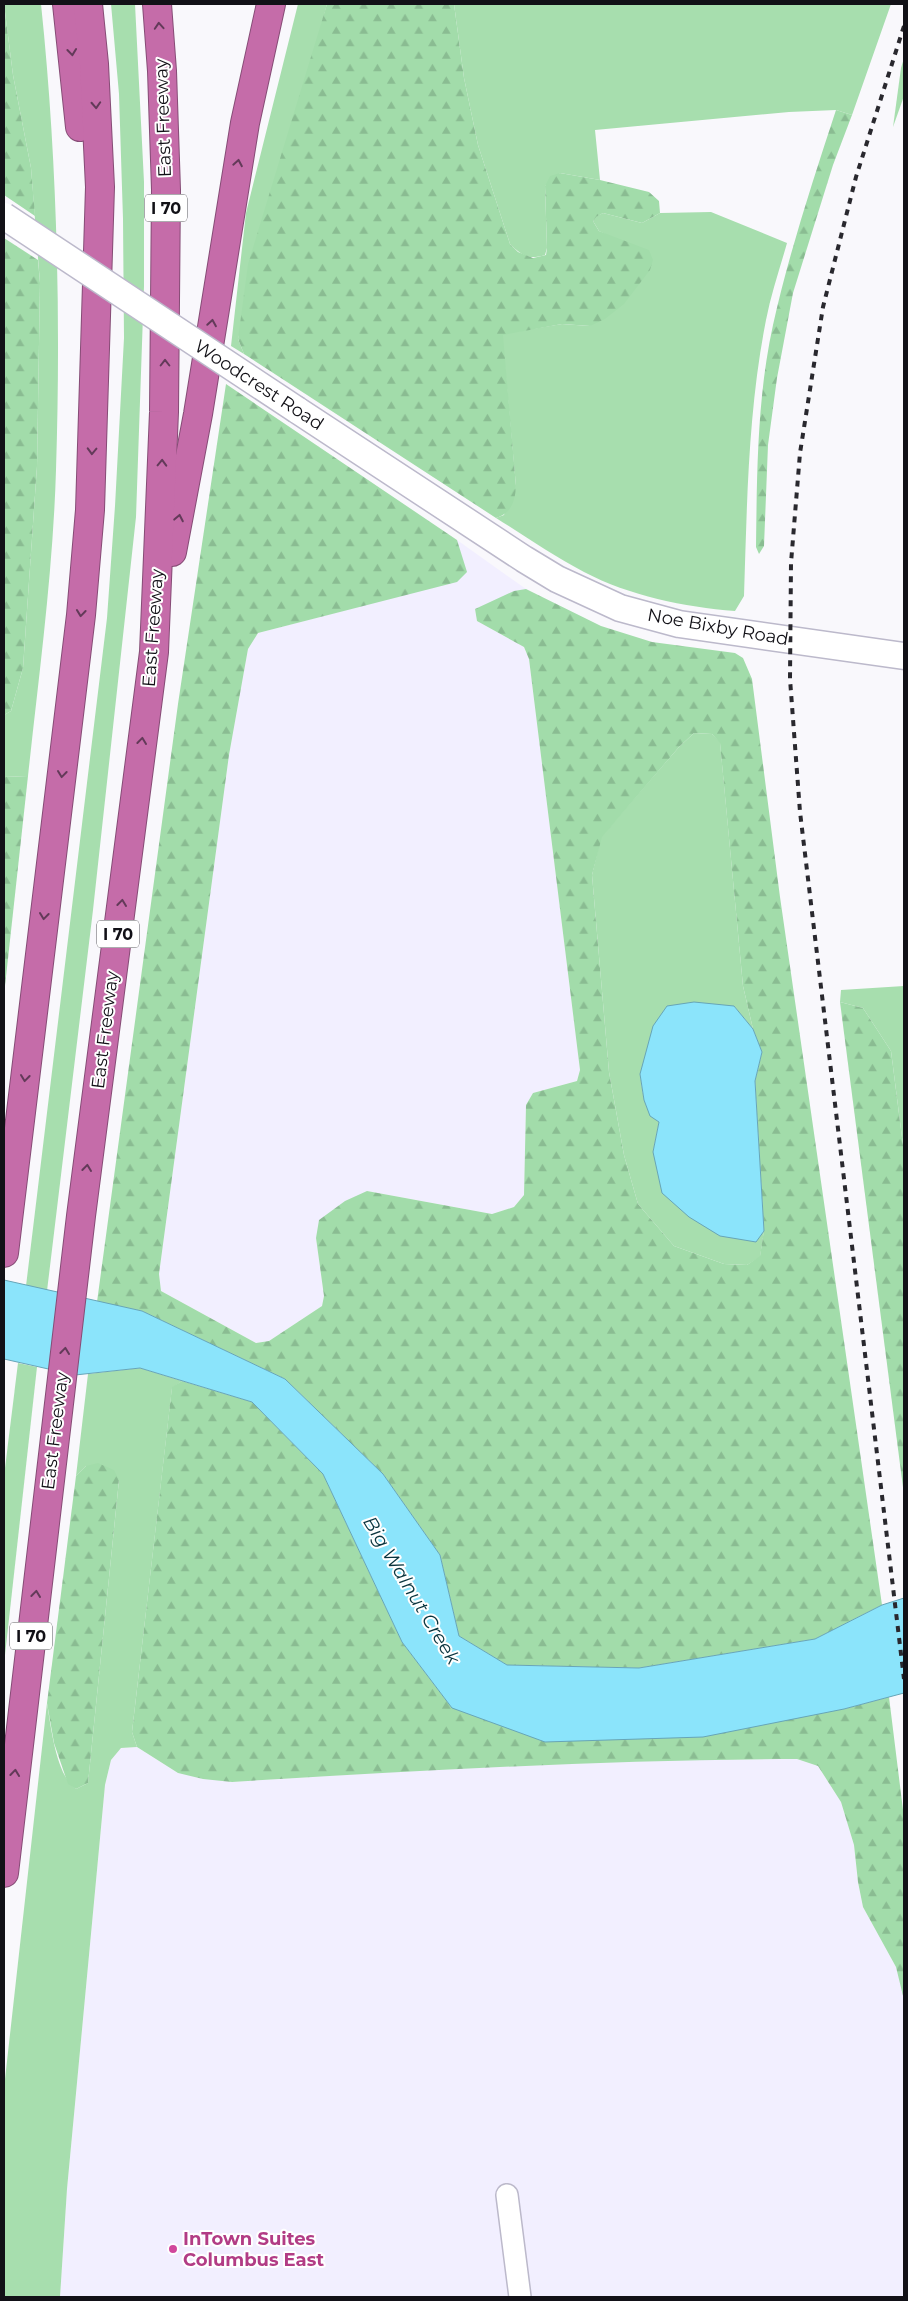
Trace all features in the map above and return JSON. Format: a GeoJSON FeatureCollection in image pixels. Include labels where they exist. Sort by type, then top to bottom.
{"type":"FeatureCollection","features":[{"type":"Feature","properties":{"kind":"highway"},"geometry":{"type":"LineString","coordinates":[[67,4],[87,192],[94,402]]}},
{"type":"Feature","properties":{"kind":"highway"},"geometry":{"type":"LineString","coordinates":[[4,1252],[81,615],[90,510],[100,187],[94,64],[88,4]]}},
{"type":"Feature","properties":{"kind":"highway","name":"East Freeway"},"geometry":{"type":"LineString","coordinates":[[4,1873],[81,1216],[154,652],[164,412],[166,200],[162,71],[157,4]]}},
{"type":"Feature","properties":{"kind":"highway"},"geometry":{"type":"LineString","coordinates":[[154,652],[198,414],[245,123],[272,4]]}},
{"type":"Feature","properties":{"kind":"street","name":"Woodcrest Road"},"geometry":{"type":"LineString","coordinates":[[4,216],[515,554]]}},
{"type":"Feature","properties":{"kind":"street","name":"Noe Bixby Road"},"geometry":{"type":"LineString","coordinates":[[515,554],[557,579],[592,596],[648,616],[679,624],[904,656]]}},
{"type":"Feature","properties":{"kind":"street"},"geometry":{"type":"LineString","coordinates":[[507,2195],[520,2297]]}},
{"type":"Feature","properties":{"kind":"shaded area"},"geometry":{"type":"Polygon","coordinates":[[[457,540],[526,589],[514,592],[475,610],[477,621],[524,647],[529,659],[580,1070],[577,1081],[533,1093],[526,1105],[524,1195],[514,1207],[492,1214],[367,1191],[316,1238],[324,1296],[322,1306],[269,1341],[256,1343],[161,1291],[159,1274],[229,755],[248,649],[258,633],[457,581],[466,572],[457,540]]]}},
{"type":"Feature","properties":{"kind":"shaded area"},"geometry":{"type":"Polygon","coordinates":[[[137,1747],[178,1773],[232,1782],[437,1769],[662,1760],[797,1759],[818,1766],[841,1802],[854,1845],[863,1907],[896,1967],[903,1991],[904,2297],[60,2297],[67,2189],[105,1785],[111,1760],[121,1748],[137,1747]]]}},
{"type":"Feature","properties":{"kind":"green space"},"geometry":{"type":"Polygon","coordinates":[[[4,4],[41,4],[54,178],[58,354],[56,470],[52,546],[28,776],[4,777],[4,715],[11,711],[23,668],[37,466],[40,283],[31,168],[13,75],[4,4]]]}},
{"type":"Feature","properties":{"kind":"green space"},"geometry":{"type":"Polygon","coordinates":[[[4,4],[13,75],[31,168],[35,216],[4,195],[4,4]]]}},
{"type":"Feature","properties":{"kind":"green space"},"geometry":{"type":"Polygon","coordinates":[[[111,4],[135,4],[144,182],[144,286],[136,517],[93,910],[47,1291],[26,1286],[107,618],[124,338],[119,94],[111,4]]]}},
{"type":"Feature","properties":{"kind":"green space"},"geometry":{"type":"Polygon","coordinates":[[[298,4],[327,4],[238,339],[244,354],[231,346],[246,213],[298,4]]]}},
{"type":"Feature","properties":{"kind":"green space"},"geometry":{"type":"Polygon","coordinates":[[[327,4],[454,4],[464,78],[478,145],[510,244],[518,252],[533,258],[546,255],[545,186],[550,176],[560,173],[600,180],[649,192],[659,201],[660,213],[642,223],[603,213],[593,221],[599,231],[649,250],[653,260],[650,270],[624,304],[605,319],[590,326],[562,324],[503,335],[516,486],[512,506],[506,513],[496,518],[244,354],[238,339],[248,264],[327,4]]]}},
{"type":"Feature","properties":{"kind":"green space"},"geometry":{"type":"Polygon","coordinates":[[[454,4],[891,4],[852,115],[836,110],[789,112],[595,130],[600,180],[560,173],[545,186],[547,248],[545,255],[530,257],[522,254],[510,244],[478,145],[464,78],[454,4]]]}},
{"type":"Feature","properties":{"kind":"green space"},"geometry":{"type":"Polygon","coordinates":[[[904,58],[904,96],[893,127],[901,68],[904,58]]]}},
{"type":"Feature","properties":{"kind":"green space"},"geometry":{"type":"Polygon","coordinates":[[[836,110],[852,115],[833,165],[793,293],[777,378],[768,445],[764,546],[759,554],[756,547],[758,463],[761,408],[768,352],[779,298],[794,244],[836,110]]]}},
{"type":"Feature","properties":{"kind":"green space"},"geometry":{"type":"Polygon","coordinates":[[[711,212],[787,243],[770,301],[755,389],[749,458],[744,596],[735,611],[696,607],[620,588],[573,566],[496,518],[504,515],[516,486],[502,334],[562,324],[590,326],[609,236],[599,231],[593,221],[595,217],[603,213],[642,223],[660,213],[711,212]]]}},
{"type":"Feature","properties":{"kind":"green space"},"geometry":{"type":"Polygon","coordinates":[[[4,238],[38,260],[40,283],[37,466],[23,668],[11,711],[4,715],[4,238]]]}},
{"type":"Feature","properties":{"kind":"green space"},"geometry":{"type":"Polygon","coordinates":[[[226,384],[457,540],[467,572],[457,582],[258,633],[248,649],[229,755],[159,1274],[161,1291],[256,1343],[269,1341],[322,1306],[324,1296],[316,1238],[319,1220],[345,1201],[367,1191],[492,1214],[514,1207],[524,1195],[526,1105],[533,1093],[577,1081],[580,1070],[529,659],[524,647],[477,621],[475,609],[514,591],[526,589],[601,626],[652,642],[735,653],[743,658],[752,679],[780,897],[882,1605],[815,1639],[639,1668],[507,1665],[459,1636],[440,1555],[383,1474],[285,1379],[142,1311],[97,1302],[178,704],[226,384]],[[694,733],[679,747],[602,837],[592,875],[609,1072],[624,1155],[638,1204],[674,1246],[724,1264],[747,1265],[760,1256],[764,1230],[755,1081],[762,1052],[753,1029],[743,986],[720,743],[712,734],[694,733]]]}},
{"type":"Feature","properties":{"kind":"green space"},"geometry":{"type":"Polygon","coordinates":[[[694,733],[712,734],[720,742],[743,986],[753,1029],[734,1006],[640,1074],[647,1107],[659,1122],[653,1152],[755,1242],[764,1231],[760,1257],[747,1265],[724,1264],[674,1246],[638,1204],[624,1155],[609,1072],[592,875],[601,837],[679,747],[694,733]]]}},
{"type":"Feature","properties":{"kind":"green space"},"geometry":{"type":"Polygon","coordinates":[[[28,776],[4,995],[4,777],[28,776]]]}},
{"type":"Feature","properties":{"kind":"green space"},"geometry":{"type":"Polygon","coordinates":[[[904,986],[904,1153],[891,1051],[863,1008],[840,1002],[841,990],[904,986]]]}},
{"type":"Feature","properties":{"kind":"green space"},"geometry":{"type":"Polygon","coordinates":[[[840,1002],[863,1008],[891,1051],[904,1153],[904,1495],[840,1002]]]}},
{"type":"Feature","properties":{"kind":"green space"},"geometry":{"type":"Polygon","coordinates":[[[18,1363],[37,1367],[4,1664],[4,1476],[18,1363]]]}},
{"type":"Feature","properties":{"kind":"green space"},"geometry":{"type":"Polygon","coordinates":[[[140,1368],[182,1381],[172,1388],[132,1732],[137,1747],[121,1748],[111,1760],[105,1785],[67,2189],[60,2297],[4,2297],[4,2088],[47,1703],[59,1762],[69,1782],[76,1789],[88,1783],[119,1480],[86,1466],[76,1476],[88,1374],[140,1368]]]}},
{"type":"Feature","properties":{"kind":"green space"},"geometry":{"type":"Polygon","coordinates":[[[182,1381],[252,1402],[323,1474],[402,1642],[452,1708],[844,1709],[889,1697],[904,1818],[904,2000],[896,1967],[863,1907],[854,1845],[841,1802],[818,1766],[797,1759],[655,1761],[514,1766],[232,1782],[203,1779],[178,1773],[137,1747],[132,1732],[172,1387],[182,1381]]]}},
{"type":"Feature","properties":{"kind":"green space"},"geometry":{"type":"Polygon","coordinates":[[[98,1463],[114,1470],[119,1480],[88,1783],[76,1789],[68,1784],[54,1743],[47,1703],[76,1476],[86,1466],[98,1463]]]}},
{"type":"Feature","properties":{"kind":"water"},"geometry":{"type":"Polygon","coordinates":[[[694,1002],[734,1006],[753,1029],[762,1052],[755,1081],[764,1231],[756,1242],[720,1236],[689,1217],[662,1193],[653,1152],[659,1122],[650,1116],[644,1100],[640,1074],[653,1026],[667,1006],[694,1002]]]}},
{"type":"Feature","properties":{"kind":"water","name":"Big Walnut Creek"},"geometry":{"type":"Polygon","coordinates":[[[4,1280],[142,1311],[285,1379],[383,1474],[440,1555],[459,1636],[507,1665],[639,1668],[815,1639],[882,1605],[904,1598],[904,1693],[844,1709],[703,1737],[545,1742],[452,1708],[402,1642],[323,1474],[252,1402],[140,1368],[75,1375],[4,1359],[4,1280]]]}},
{"type":"Feature","properties":{"kind":"railway"},"geometry":{"type":"LineString","coordinates":[[904,26],[856,177],[823,307],[800,453],[791,563],[790,679],[800,812],[904,1679]]}},
{"type":"Feature","properties":{"kind":"place","name":"InTown Suites Columbus East"},"geometry":{"type":"Point","coordinates":[173,2249]}}]}
